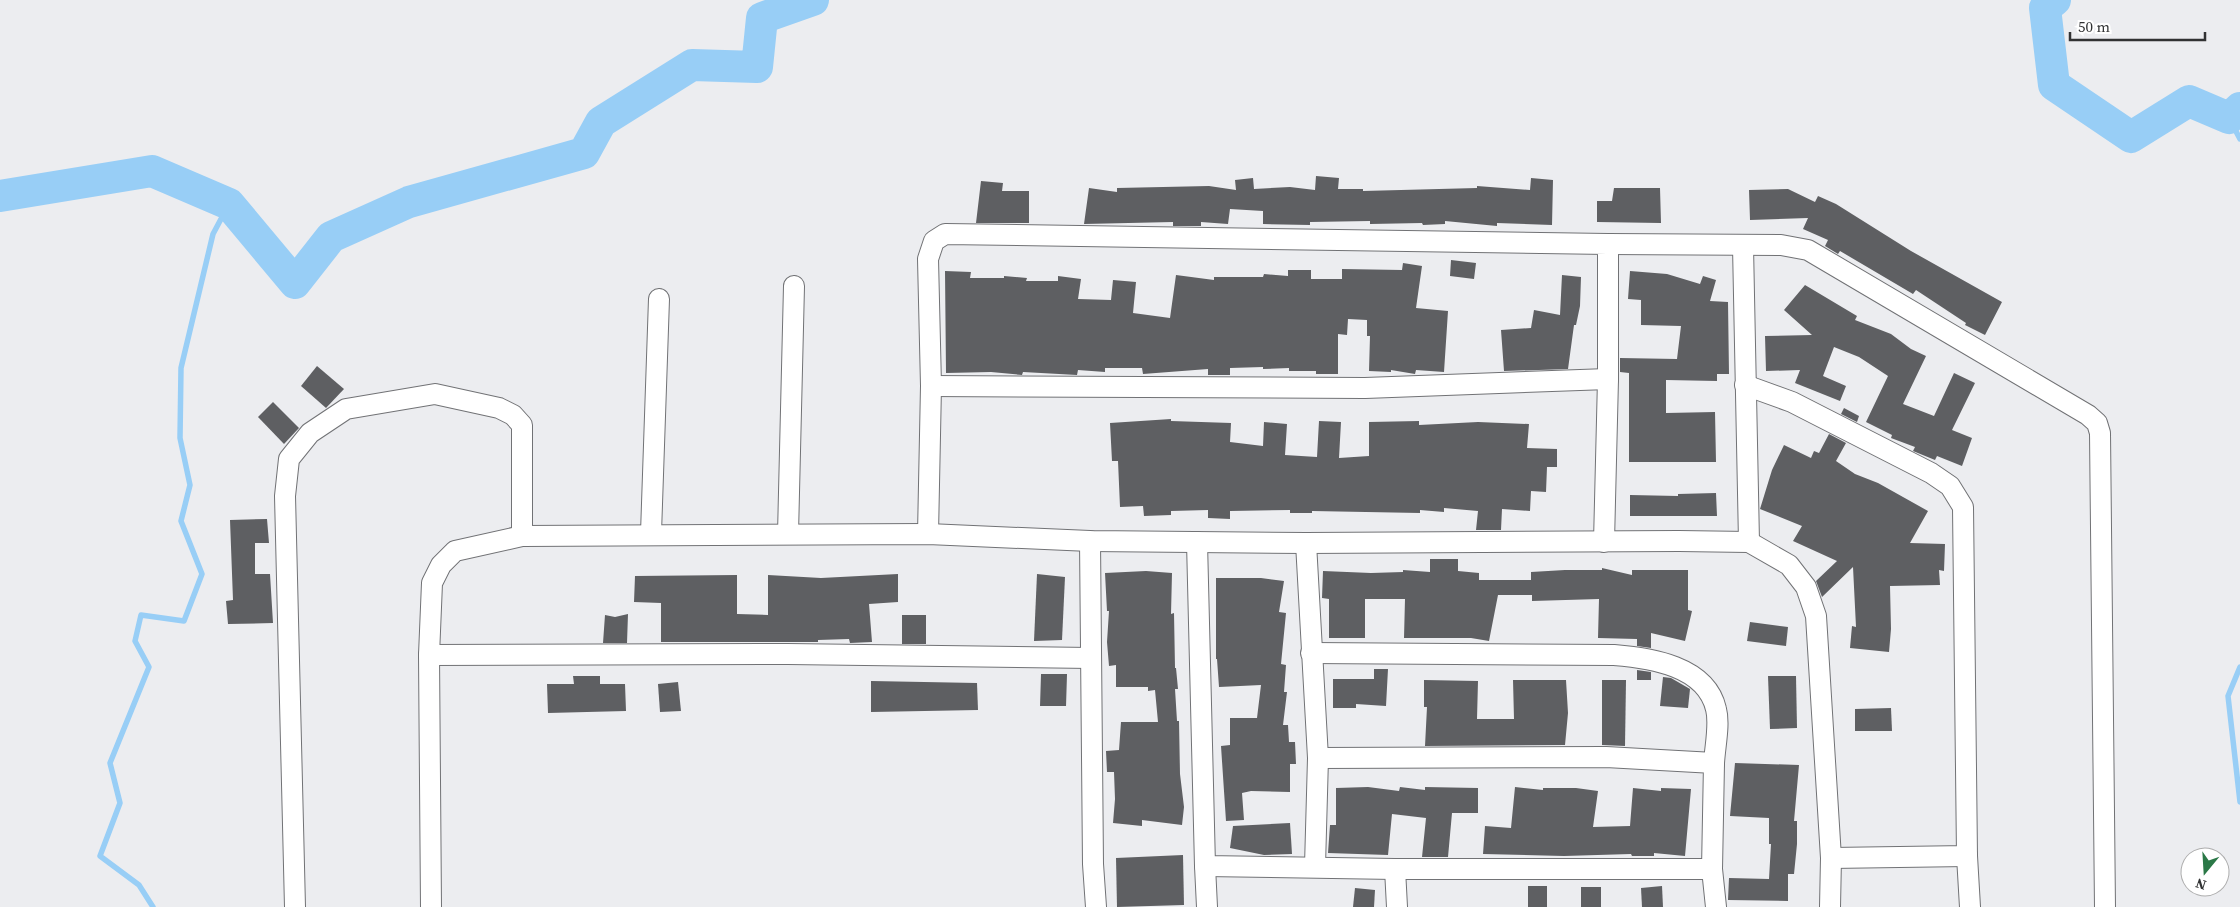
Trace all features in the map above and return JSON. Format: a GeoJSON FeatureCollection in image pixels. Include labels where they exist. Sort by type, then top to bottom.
{"type":"FeatureCollection","features":[{"type":"Feature","properties":{"kind":"street"},"geometry":{"type":"LineString","coordinates":[[928,534],[931,386],[928,259],[934,241],[945,234],[1782,246],[1808,250],[2088,415],[2096,423],[2100,433],[2105,907]]}},
{"type":"Feature","properties":{"kind":"street"},"geometry":{"type":"LineString","coordinates":[[1604,542],[1608,379],[1608,244]]}},
{"type":"Feature","properties":{"kind":"street"},"geometry":{"type":"LineString","coordinates":[[1743,246],[1749,542]]}},
{"type":"Feature","properties":{"kind":"street"},"geometry":{"type":"LineString","coordinates":[[788,534],[794,286]]}},
{"type":"Feature","properties":{"kind":"street"},"geometry":{"type":"LineString","coordinates":[[651,534],[659,299]]}},
{"type":"Feature","properties":{"kind":"street"},"geometry":{"type":"LineString","coordinates":[[931,386],[1365,388],[1608,379]]}},
{"type":"Feature","properties":{"kind":"street"},"geometry":{"type":"LineString","coordinates":[[1746,385],[1792,402],[1931,472],[1950,486],[1963,507],[1967,856],[1970,907]]}},
{"type":"Feature","properties":{"kind":"street"},"geometry":{"type":"LineString","coordinates":[[295,907],[285,496],[289,459],[310,433],[346,409],[435,394],[499,408],[513,415],[522,425],[522,536]]}},
{"type":"Feature","properties":{"kind":"street"},"geometry":{"type":"LineString","coordinates":[[431,907],[429,655],[432,583],[441,565],[455,552],[522,536],[651,534],[928,534],[1090,541],[1306,543],[1749,542],[1789,565],[1806,587],[1816,616],[1831,858],[1830,907]]}},
{"type":"Feature","properties":{"kind":"street"},"geometry":{"type":"LineString","coordinates":[[1090,541],[1093,864],[1096,907]]}},
{"type":"Feature","properties":{"kind":"street"},"geometry":{"type":"LineString","coordinates":[[1197,542],[1207,907]]}},
{"type":"Feature","properties":{"kind":"street"},"geometry":{"type":"LineString","coordinates":[[1306,543],[1318,758],[1315,866]]}},
{"type":"Feature","properties":{"kind":"street"},"geometry":{"type":"LineString","coordinates":[[1311,653],[1614,655],[1644,657],[1679,669],[1702,681],[1712,694],[1717,711],[1712,869],[1716,907]]}},
{"type":"Feature","properties":{"kind":"street"},"geometry":{"type":"LineString","coordinates":[[429,655],[788,654],[1091,658]]}},
{"type":"Feature","properties":{"kind":"street"},"geometry":{"type":"LineString","coordinates":[[1318,758],[1606,757],[1714,763]]}},
{"type":"Feature","properties":{"kind":"street"},"geometry":{"type":"LineString","coordinates":[[1831,858],[1967,856]]}},
{"type":"Feature","properties":{"kind":"street"},"geometry":{"type":"LineString","coordinates":[[1206,866],[1315,866],[1395,869],[1712,869]]}},
{"type":"Feature","properties":{"kind":"street"},"geometry":{"type":"LineString","coordinates":[[1395,869],[1397,907]]}},
{"type":"Feature","properties":{"kind":"building"},"geometry":{"type":"Polygon","coordinates":[[[1316,176],[1339,178],[1338,189],[1363,189],[1363,191],[1477,188],[1477,186],[1530,190],[1531,178],[1553,180],[1552,225],[1497,223],[1497,226],[1445,221],[1445,224],[1423,225],[1422,223],[1370,224],[1370,221],[1310,222],[1310,225],[1263,224],[1263,211],[1230,209],[1228,224],[1201,222],[1201,226],[1173,226],[1173,222],[1084,224],[1089,188],[1117,192],[1117,188],[1209,186],[1236,190],[1235,180],[1253,178],[1254,189],[1290,187],[1315,190],[1316,176]]]}},
{"type":"Feature","properties":{"kind":"building"},"geometry":{"type":"Polygon","coordinates":[[[981,181],[1003,183],[1002,191],[1029,191],[1029,223],[976,223],[981,181]]]}},
{"type":"Feature","properties":{"kind":"building"},"geometry":{"type":"Polygon","coordinates":[[[1614,188],[1660,188],[1661,223],[1597,222],[1597,201],[1612,201],[1614,188]]]}},
{"type":"Feature","properties":{"kind":"building"},"geometry":{"type":"Polygon","coordinates":[[[1788,189],[1815,202],[1818,196],[1836,204],[1911,251],[2002,302],[1985,335],[1965,325],[1966,323],[1916,290],[1913,294],[1840,251],[1838,254],[1825,246],[1828,240],[1803,229],[1808,218],[1750,220],[1749,190],[1788,189]]]}},
{"type":"Feature","properties":{"kind":"building"},"geometry":{"type":"Polygon","coordinates":[[[1451,260],[1476,263],[1474,279],[1450,276],[1451,260]]]}},
{"type":"Feature","properties":{"kind":"building"},"geometry":{"type":"Polygon","coordinates":[[[1403,263],[1422,266],[1416,308],[1448,311],[1444,372],[1416,370],[1415,374],[1391,370],[1391,372],[1369,371],[1370,336],[1367,336],[1367,320],[1348,319],[1347,335],[1338,334],[1338,374],[1316,374],[1316,371],[1289,371],[1289,368],[1263,369],[1263,367],[1230,368],[1230,375],[1208,375],[1208,369],[1143,374],[1142,368],[1105,368],[1105,372],[1078,370],[1077,375],[1023,372],[1022,375],[991,372],[946,373],[945,271],[971,272],[970,278],[1004,278],[1004,276],[1027,278],[1026,281],[1058,281],[1058,276],[1081,279],[1078,299],[1111,300],[1113,280],[1136,282],[1133,313],[1170,318],[1176,275],[1214,280],[1214,277],[1263,277],[1264,274],[1288,276],[1288,270],[1311,270],[1311,279],[1342,279],[1342,269],[1402,270],[1403,263]]]}},
{"type":"Feature","properties":{"kind":"building"},"geometry":{"type":"Polygon","coordinates":[[[1630,271],[1667,274],[1700,284],[1703,276],[1716,280],[1710,301],[1728,302],[1729,374],[1717,374],[1717,381],[1666,380],[1666,413],[1715,412],[1716,462],[1629,462],[1629,373],[1620,372],[1620,358],[1677,359],[1681,326],[1641,325],[1641,300],[1628,299],[1630,271]]]}},
{"type":"Feature","properties":{"kind":"building"},"geometry":{"type":"Polygon","coordinates":[[[1562,275],[1581,277],[1580,306],[1576,325],[1574,325],[1568,369],[1504,371],[1501,330],[1531,328],[1534,310],[1560,315],[1562,275]]]}},
{"type":"Feature","properties":{"kind":"building"},"geometry":{"type":"Polygon","coordinates":[[[1805,285],[1857,316],[1855,320],[1891,334],[1911,349],[1926,356],[1903,404],[1934,416],[1954,373],[1975,383],[1952,430],[1972,438],[1962,466],[1937,456],[1935,460],[1913,451],[1915,447],[1891,438],[1892,435],[1866,422],[1888,376],[1859,357],[1834,347],[1823,376],[1846,386],[1840,401],[1795,383],[1800,370],[1766,371],[1765,336],[1812,335],[1784,310],[1805,285]]]}},
{"type":"Feature","properties":{"kind":"building"},"geometry":{"type":"Polygon","coordinates":[[[317,366],[344,389],[326,408],[301,386],[317,366]]]}},
{"type":"Feature","properties":{"kind":"building"},"geometry":{"type":"Polygon","coordinates":[[[273,402],[299,428],[284,444],[258,417],[273,402]]]}},
{"type":"Feature","properties":{"kind":"building"},"geometry":{"type":"Polygon","coordinates":[[[1844,408],[1859,416],[1857,422],[1841,414],[1844,408]]]}},
{"type":"Feature","properties":{"kind":"building"},"geometry":{"type":"Polygon","coordinates":[[[1171,419],[1171,421],[1231,423],[1230,442],[1263,446],[1264,422],[1287,424],[1285,455],[1317,457],[1319,421],[1341,422],[1339,458],[1369,456],[1369,422],[1419,421],[1419,425],[1478,422],[1529,424],[1527,448],[1557,449],[1557,467],[1547,467],[1546,492],[1531,491],[1530,511],[1502,509],[1501,530],[1476,530],[1478,511],[1444,508],[1444,512],[1420,510],[1420,513],[1312,511],[1312,513],[1290,513],[1290,510],[1230,511],[1230,519],[1208,518],[1208,510],[1171,511],[1171,515],[1144,516],[1143,506],[1120,507],[1118,461],[1112,461],[1110,423],[1171,419]]]}},
{"type":"Feature","properties":{"kind":"building"},"geometry":{"type":"Polygon","coordinates":[[[1829,434],[1846,443],[1836,461],[1855,474],[1878,483],[1928,511],[1910,543],[1945,544],[1944,571],[1939,570],[1940,585],[1890,586],[1891,629],[1889,652],[1850,648],[1852,626],[1856,627],[1853,567],[1822,597],[1816,581],[1837,561],[1793,541],[1802,526],[1760,509],[1772,470],[1784,445],[1811,458],[1814,451],[1819,453],[1829,434]]]}},
{"type":"Feature","properties":{"kind":"building"},"geometry":{"type":"Polygon","coordinates":[[[1716,493],[1717,516],[1630,516],[1630,495],[1678,496],[1678,494],[1716,493]]]}},
{"type":"Feature","properties":{"kind":"building"},"geometry":{"type":"Polygon","coordinates":[[[267,519],[269,543],[255,543],[255,574],[270,574],[273,623],[228,624],[226,601],[233,600],[230,520],[267,519]]]}},
{"type":"Feature","properties":{"kind":"building"},"geometry":{"type":"Polygon","coordinates":[[[1430,559],[1458,559],[1458,571],[1479,573],[1479,580],[1531,580],[1531,572],[1602,570],[1602,568],[1632,575],[1632,570],[1688,570],[1688,610],[1692,611],[1685,641],[1651,633],[1651,648],[1637,646],[1637,639],[1598,638],[1599,599],[1532,601],[1532,595],[1498,595],[1489,641],[1471,638],[1404,638],[1405,599],[1365,599],[1365,638],[1329,638],[1329,599],[1322,598],[1323,571],[1371,573],[1403,572],[1403,570],[1430,572],[1430,559]]]}},
{"type":"Feature","properties":{"kind":"building"},"geometry":{"type":"Polygon","coordinates":[[[1146,571],[1172,573],[1171,614],[1174,613],[1175,668],[1178,689],[1175,689],[1177,721],[1179,721],[1180,774],[1184,807],[1182,825],[1142,820],[1142,826],[1113,823],[1115,799],[1114,772],[1107,772],[1106,751],[1119,750],[1121,722],[1158,722],[1155,690],[1148,691],[1148,687],[1116,687],[1116,665],[1109,666],[1107,642],[1109,611],[1107,611],[1105,573],[1146,571]]]}},
{"type":"Feature","properties":{"kind":"building"},"geometry":{"type":"Polygon","coordinates":[[[898,574],[898,602],[869,604],[872,642],[850,643],[849,639],[818,640],[818,642],[661,642],[661,603],[634,602],[635,576],[737,575],[737,614],[768,615],[768,575],[821,578],[898,574]]]}},
{"type":"Feature","properties":{"kind":"building"},"geometry":{"type":"Polygon","coordinates":[[[1037,574],[1065,577],[1062,640],[1034,641],[1037,574]]]}},
{"type":"Feature","properties":{"kind":"building"},"geometry":{"type":"Polygon","coordinates":[[[1216,578],[1261,578],[1284,581],[1279,612],[1286,613],[1281,664],[1286,665],[1284,692],[1287,692],[1283,725],[1288,725],[1289,742],[1295,742],[1296,764],[1290,764],[1290,792],[1251,791],[1242,793],[1244,820],[1226,821],[1221,746],[1230,745],[1230,718],[1257,718],[1261,685],[1219,687],[1216,659],[1216,578]]]}},
{"type":"Feature","properties":{"kind":"building"},"geometry":{"type":"Polygon","coordinates":[[[628,614],[627,643],[603,643],[605,615],[615,617],[628,614]]]}},
{"type":"Feature","properties":{"kind":"building"},"geometry":{"type":"Polygon","coordinates":[[[902,615],[926,615],[926,644],[902,644],[902,615]]]}},
{"type":"Feature","properties":{"kind":"building"},"geometry":{"type":"Polygon","coordinates":[[[1750,622],[1788,627],[1786,646],[1747,641],[1750,622]]]}},
{"type":"Feature","properties":{"kind":"building"},"geometry":{"type":"Polygon","coordinates":[[[1374,669],[1388,669],[1386,706],[1356,704],[1356,708],[1333,708],[1333,679],[1374,679],[1374,669]]]}},
{"type":"Feature","properties":{"kind":"building"},"geometry":{"type":"Polygon","coordinates":[[[1637,670],[1651,672],[1651,680],[1637,680],[1637,670]]]}},
{"type":"Feature","properties":{"kind":"building"},"geometry":{"type":"Polygon","coordinates":[[[1041,674],[1067,674],[1066,706],[1040,706],[1041,674]]]}},
{"type":"Feature","properties":{"kind":"building"},"geometry":{"type":"Polygon","coordinates":[[[573,676],[600,676],[600,684],[625,684],[626,711],[548,713],[547,684],[574,684],[573,676]]]}},
{"type":"Feature","properties":{"kind":"building"},"geometry":{"type":"Polygon","coordinates":[[[1768,676],[1796,676],[1797,728],[1770,729],[1768,676]]]}},
{"type":"Feature","properties":{"kind":"building"},"geometry":{"type":"Polygon","coordinates":[[[1663,677],[1671,678],[1690,689],[1688,708],[1660,706],[1663,677]]]}},
{"type":"Feature","properties":{"kind":"building"},"geometry":{"type":"Polygon","coordinates":[[[1424,680],[1478,681],[1477,719],[1514,719],[1513,680],[1566,680],[1568,713],[1565,745],[1425,746],[1427,707],[1424,707],[1424,680]]]}},
{"type":"Feature","properties":{"kind":"building"},"geometry":{"type":"Polygon","coordinates":[[[1602,680],[1626,680],[1625,746],[1602,745],[1602,680]]]}},
{"type":"Feature","properties":{"kind":"building"},"geometry":{"type":"Polygon","coordinates":[[[871,681],[977,683],[978,710],[871,712],[871,681]]]}},
{"type":"Feature","properties":{"kind":"building"},"geometry":{"type":"Polygon","coordinates":[[[678,682],[681,711],[660,712],[658,684],[678,682]]]}},
{"type":"Feature","properties":{"kind":"building"},"geometry":{"type":"Polygon","coordinates":[[[1891,708],[1892,731],[1855,731],[1855,709],[1891,708]]]}},
{"type":"Feature","properties":{"kind":"building"},"geometry":{"type":"Polygon","coordinates":[[[1735,763],[1799,765],[1794,821],[1797,821],[1797,844],[1794,874],[1788,874],[1788,901],[1728,900],[1729,878],[1769,879],[1771,844],[1769,844],[1769,818],[1730,816],[1735,763]]]}},
{"type":"Feature","properties":{"kind":"building"},"geometry":{"type":"Polygon","coordinates":[[[1368,787],[1399,791],[1400,787],[1425,790],[1425,787],[1478,788],[1478,813],[1452,813],[1448,857],[1422,857],[1426,818],[1392,814],[1388,855],[1328,853],[1330,825],[1336,825],[1336,788],[1368,787]]]}},
{"type":"Feature","properties":{"kind":"building"},"geometry":{"type":"Polygon","coordinates":[[[1515,787],[1543,790],[1543,788],[1576,788],[1598,791],[1593,827],[1630,826],[1633,788],[1661,791],[1661,788],[1691,789],[1685,856],[1654,853],[1654,856],[1632,856],[1631,854],[1564,856],[1483,854],[1485,826],[1511,828],[1515,787]]]}},
{"type":"Feature","properties":{"kind":"building"},"geometry":{"type":"Polygon","coordinates":[[[1290,823],[1292,854],[1264,855],[1230,848],[1233,826],[1290,823]]]}},
{"type":"Feature","properties":{"kind":"building"},"geometry":{"type":"Polygon","coordinates":[[[1183,855],[1184,905],[1117,907],[1116,858],[1183,855]]]}},
{"type":"Feature","properties":{"kind":"building"},"geometry":{"type":"Polygon","coordinates":[[[1528,886],[1547,886],[1547,907],[1528,907],[1528,886]]]}},
{"type":"Feature","properties":{"kind":"building"},"geometry":{"type":"Polygon","coordinates":[[[1662,886],[1663,907],[1642,907],[1641,888],[1662,886]]]}},
{"type":"Feature","properties":{"kind":"building"},"geometry":{"type":"Polygon","coordinates":[[[1581,887],[1601,887],[1601,907],[1581,907],[1581,887]]]}},
{"type":"Feature","properties":{"kind":"building"},"geometry":{"type":"Polygon","coordinates":[[[1355,888],[1375,890],[1374,907],[1353,907],[1355,888]]]}},
{"type":"Feature","properties":{"kind":"waterway"},"geometry":{"type":"LineString","coordinates":[[0,196],[152,171],[229,204],[295,283],[331,237],[409,202],[584,153],[601,122],[692,65],[757,67],[762,18],[813,0]]}},
{"type":"Feature","properties":{"kind":"waterway"},"geometry":{"type":"LineString","coordinates":[[2055,0],[2045,8],[2054,85],[2131,137],[2189,101],[2229,118],[2240,108]]}},
{"type":"Feature","properties":{"kind":"waterway"},"geometry":{"type":"LineString","coordinates":[[2229,118],[2240,139]]}},
{"type":"Feature","properties":{"kind":"waterway"},"geometry":{"type":"LineString","coordinates":[[153,907],[139,885],[100,856],[120,803],[110,763],[149,667],[135,641],[141,615],[184,621],[202,574],[181,521],[190,485],[180,438],[181,368],[213,234],[229,204]]}},
{"type":"Feature","properties":{"kind":"waterway"},"geometry":{"type":"LineString","coordinates":[[2240,667],[2228,696],[2240,802]]}}]}
